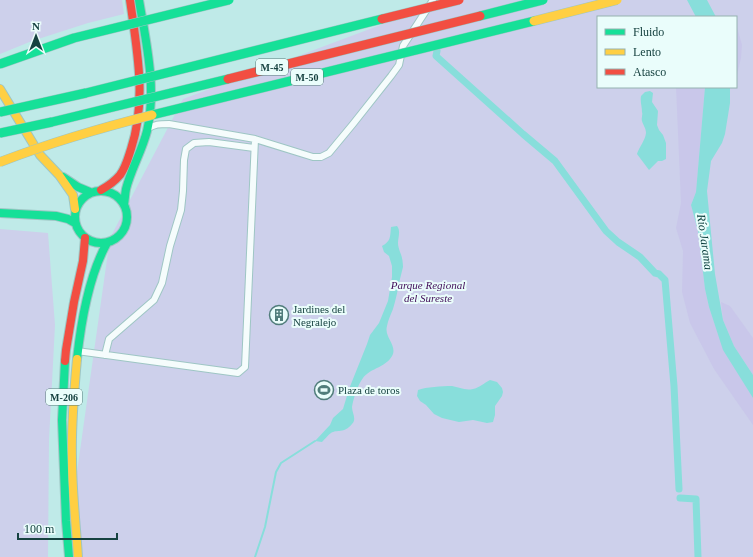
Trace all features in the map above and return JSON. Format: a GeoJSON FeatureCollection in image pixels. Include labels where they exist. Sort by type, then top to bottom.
{"type":"FeatureCollection","features":[{"type":"Feature","properties":{"kind":"main road"},"geometry":{"type":"LineString","coordinates":[[75,209],[81,199],[90,192],[101,190],[118,177],[124,170],[132,148],[139,119],[140,80],[138,53],[130,0]]}},
{"type":"Feature","properties":{"kind":"main road","name":"M-206"},"geometry":{"type":"LineString","coordinates":[[78,557],[73,499],[72,454],[72,427],[77,351],[92,279],[103,248],[107,243],[119,237],[125,229],[128,217],[124,204],[127,187],[147,129],[150,102],[148,51],[139,0]]}},
{"type":"Feature","properties":{"kind":"main road"},"geometry":{"type":"LineString","coordinates":[[0,64],[74,38],[229,0]]}},
{"type":"Feature","properties":{"kind":"main road","name":"M-45"},"geometry":{"type":"LineString","coordinates":[[0,112],[86,93],[459,0]]}},
{"type":"Feature","properties":{"kind":"main road","name":"M-45"},"geometry":{"type":"LineString","coordinates":[[0,133],[52,122],[543,0]]}},
{"type":"Feature","properties":{"kind":"main road","name":"M-50"},"geometry":{"type":"LineString","coordinates":[[0,162],[74,136],[117,124],[617,0]]}},
{"type":"Feature","properties":{"kind":"main road"},"geometry":{"type":"LineString","coordinates":[[0,89],[40,155],[59,175],[72,195],[75,209],[75,223],[78,231],[85,238],[94,242],[107,243]]}},
{"type":"Feature","properties":{"kind":"main road"},"geometry":{"type":"LineString","coordinates":[[59,175],[78,187],[90,192]]}},
{"type":"Feature","properties":{"kind":"main road"},"geometry":{"type":"LineString","coordinates":[[101,190],[117,195],[124,204]]}},
{"type":"Feature","properties":{"kind":"main road"},"geometry":{"type":"LineString","coordinates":[[0,214],[56,216],[68,219],[75,223]]}},
{"type":"Feature","properties":{"kind":"main road","name":"M-206"},"geometry":{"type":"LineString","coordinates":[[69,557],[62,420],[66,350],[83,261],[85,238]]}},
{"type":"Feature","properties":{"kind":"street"},"geometry":{"type":"LineString","coordinates":[[147,129],[158,124],[169,124],[255,140],[313,157],[321,157],[329,153],[395,70],[399,64],[403,46],[433,0]]}},
{"type":"Feature","properties":{"kind":"street"},"geometry":{"type":"LineString","coordinates":[[150,102],[155,114],[169,124]]}},
{"type":"Feature","properties":{"kind":"street"},"geometry":{"type":"LineString","coordinates":[[77,351],[238,373],[245,367],[255,140]]}},
{"type":"Feature","properties":{"kind":"street"},"geometry":{"type":"LineString","coordinates":[[105,355],[109,339],[154,300],[162,283],[170,246],[181,210],[186,149],[194,143],[209,142],[254,148]]}},
{"type":"Feature","properties":{"kind":"green space"},"geometry":{"type":"Polygon","coordinates":[[[0,0],[122,0],[124,14],[88,23],[32,41],[0,54],[0,0]]]}},
{"type":"Feature","properties":{"kind":"green space","name":"Parque Regional del Sureste"},"geometry":{"type":"Polygon","coordinates":[[[447,0],[753,0],[753,557],[69,557],[66,550],[110,238],[183,99],[447,0]]]}},
{"type":"Feature","properties":{"kind":"green space"},"geometry":{"type":"Polygon","coordinates":[[[0,229],[48,233],[55,325],[49,440],[48,557],[0,557],[0,229]]]}},
{"type":"Feature","properties":{"kind":"shaded area"},"geometry":{"type":"Polygon","coordinates":[[[737,27],[742,45],[737,75],[737,27]]]}},
{"type":"Feature","properties":{"kind":"shaded area"},"geometry":{"type":"Polygon","coordinates":[[[676,88],[705,88],[696,192],[691,205],[698,231],[705,289],[709,307],[718,334],[753,398],[753,425],[714,369],[690,323],[682,292],[683,251],[676,228],[681,203],[676,88]]]}},
{"type":"Feature","properties":{"kind":"shaded area"},"geometry":{"type":"Polygon","coordinates":[[[721,302],[730,306],[753,338],[753,375],[734,346],[723,320],[721,302]]]}},
{"type":"Feature","properties":{"kind":"water"},"geometry":{"type":"Polygon","coordinates":[[[687,0],[707,0],[715,16],[695,16],[687,0]]]}},
{"type":"Feature","properties":{"kind":"water","name":"Río Jarama"},"geometry":{"type":"Polygon","coordinates":[[[705,88],[730,88],[730,103],[725,134],[722,143],[711,161],[707,191],[715,274],[723,320],[734,346],[753,375],[753,398],[723,350],[709,307],[705,289],[698,231],[691,205],[696,192],[705,88]]]}},
{"type":"Feature","properties":{"kind":"water"},"geometry":{"type":"Polygon","coordinates":[[[650,91],[653,93],[652,102],[658,111],[657,125],[666,143],[666,159],[658,161],[649,170],[637,154],[646,133],[642,120],[641,96],[645,92],[650,91]]]}},
{"type":"Feature","properties":{"kind":"water"},"geometry":{"type":"Polygon","coordinates":[[[397,226],[399,232],[398,245],[402,257],[403,267],[387,330],[388,337],[393,347],[393,354],[387,362],[370,372],[361,381],[352,407],[354,418],[352,424],[346,429],[331,433],[322,442],[315,441],[330,425],[333,418],[343,409],[349,389],[370,335],[379,323],[388,301],[392,277],[392,266],[389,256],[384,252],[382,246],[389,240],[391,227],[397,226]]]}},
{"type":"Feature","properties":{"kind":"water"},"geometry":{"type":"Polygon","coordinates":[[[490,380],[497,382],[502,388],[503,392],[495,406],[493,422],[487,423],[473,420],[459,422],[442,418],[434,414],[420,401],[417,396],[418,390],[421,389],[452,386],[470,389],[477,388],[490,380]]]}},
{"type":"Feature","properties":{"kind":"waterway"},"geometry":{"type":"LineString","coordinates":[[437,51],[436,56],[555,161],[606,231],[618,242],[640,257],[655,273],[659,274],[665,280],[674,386],[679,489]]}},
{"type":"Feature","properties":{"kind":"waterway"},"geometry":{"type":"LineString","coordinates":[[255,557],[265,527],[276,472],[281,463],[315,441]]}},
{"type":"Feature","properties":{"kind":"waterway"},"geometry":{"type":"LineString","coordinates":[[680,498],[696,499],[698,557]]}},
{"type":"Feature","properties":{"kind":"traffic: fast"},"geometry":{"type":"LineString","coordinates":[[124,204],[128,182],[145,138],[150,115],[151,82],[139,0]]}},
{"type":"Feature","properties":{"kind":"traffic: fast"},"geometry":{"type":"LineString","coordinates":[[0,64],[74,38],[229,0]]}},
{"type":"Feature","properties":{"kind":"traffic: fast"},"geometry":{"type":"LineString","coordinates":[[480,16],[543,0]]}},
{"type":"Feature","properties":{"kind":"traffic: fast"},"geometry":{"type":"LineString","coordinates":[[0,112],[86,93],[382,19]]}},
{"type":"Feature","properties":{"kind":"traffic: fast"},"geometry":{"type":"LineString","coordinates":[[152,115],[534,21]]}},
{"type":"Feature","properties":{"kind":"traffic: fast"},"geometry":{"type":"LineString","coordinates":[[0,133],[52,122],[228,79]]}},
{"type":"Feature","properties":{"kind":"traffic: fast"},"geometry":{"type":"LineString","coordinates":[[63,177],[78,187],[90,192]]}},
{"type":"Feature","properties":{"kind":"traffic: fast"},"geometry":{"type":"LineString","coordinates":[[96,191],[106,191],[120,198],[127,212],[127,217],[127,222],[120,236],[106,243],[96,243],[86,239],[79,232],[75,222],[75,212],[79,202],[86,195],[96,191]]}},
{"type":"Feature","properties":{"kind":"traffic: fast"},"geometry":{"type":"LineString","coordinates":[[0,213],[56,216],[68,219],[75,223]]}},
{"type":"Feature","properties":{"kind":"traffic: fast"},"geometry":{"type":"LineString","coordinates":[[77,359],[87,299],[95,269],[107,243]]}},
{"type":"Feature","properties":{"kind":"traffic: fast"},"geometry":{"type":"LineString","coordinates":[[65,361],[62,420],[69,557]]}},
{"type":"Feature","properties":{"kind":"traffic: slow"},"geometry":{"type":"LineString","coordinates":[[534,21],[617,0]]}},
{"type":"Feature","properties":{"kind":"traffic: slow"},"geometry":{"type":"LineString","coordinates":[[0,89],[40,155],[59,175],[73,195],[75,209]]}},
{"type":"Feature","properties":{"kind":"traffic: slow"},"geometry":{"type":"LineString","coordinates":[[0,162],[75,136],[152,115]]}},
{"type":"Feature","properties":{"kind":"traffic: slow"},"geometry":{"type":"LineString","coordinates":[[77,359],[72,447],[78,557]]}},
{"type":"Feature","properties":{"kind":"traffic: jam"},"geometry":{"type":"LineString","coordinates":[[101,190],[114,181],[125,166],[136,131],[139,112],[140,94],[138,56],[130,0]]}},
{"type":"Feature","properties":{"kind":"traffic: jam"},"geometry":{"type":"LineString","coordinates":[[382,19],[459,0]]}},
{"type":"Feature","properties":{"kind":"traffic: jam"},"geometry":{"type":"LineString","coordinates":[[228,79],[480,16]]}},
{"type":"Feature","properties":{"kind":"traffic: jam"},"geometry":{"type":"LineString","coordinates":[[65,361],[74,302],[83,261],[85,238]]}},
{"type":"Feature","properties":{"kind":"place","name":"Jardines del Negralejo"},"geometry":{"type":"Point","coordinates":[279,315]}},
{"type":"Feature","properties":{"kind":"place","name":"Plaza de toros"},"geometry":{"type":"Point","coordinates":[324,390]}}]}
